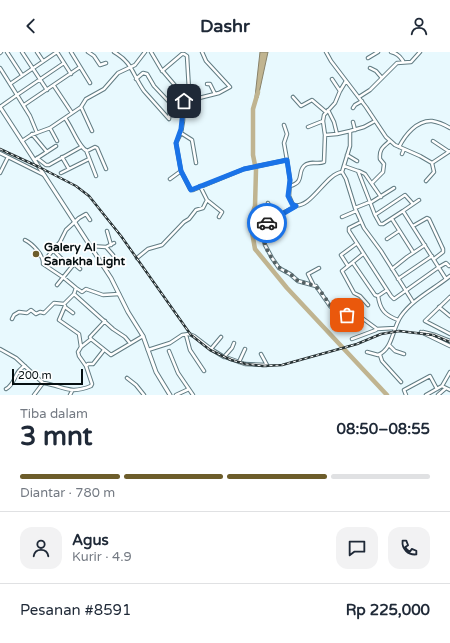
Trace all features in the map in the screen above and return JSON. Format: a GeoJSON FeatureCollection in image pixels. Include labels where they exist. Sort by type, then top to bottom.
{"type":"FeatureCollection","features":[{"type":"Feature","properties":{"kind":"street"},"geometry":{"type":"LineString","coordinates":[[7,52],[22,75]]}},
{"type":"Feature","properties":{"kind":"street"},"geometry":{"type":"LineString","coordinates":[[22,52],[46,90]]}},
{"type":"Feature","properties":{"kind":"street"},"geometry":{"type":"LineString","coordinates":[[37,52],[43,61]]}},
{"type":"Feature","properties":{"kind":"street"},"geometry":{"type":"LineString","coordinates":[[10,84],[57,52],[71,74]]}},
{"type":"Feature","properties":{"kind":"street"},"geometry":{"type":"LineString","coordinates":[[71,52],[90,83]]}},
{"type":"Feature","properties":{"kind":"street"},"geometry":{"type":"LineString","coordinates":[[88,52],[94,56],[100,65],[106,63]]}},
{"type":"Feature","properties":{"kind":"street"},"geometry":{"type":"LineString","coordinates":[[114,52],[126,60],[146,94],[169,119],[171,117],[171,104],[174,93],[179,90]]}},
{"type":"Feature","properties":{"kind":"street"},"geometry":{"type":"LineString","coordinates":[[22,141],[32,134],[50,128],[81,107],[86,100],[104,89],[118,73],[136,63],[140,56],[145,52]]}},
{"type":"Feature","properties":{"kind":"street"},"geometry":{"type":"LineString","coordinates":[[151,52],[162,71],[184,96],[181,133],[176,143],[181,171],[191,190],[244,169],[287,160]]}},
{"type":"Feature","properties":{"kind":"street"},"geometry":{"type":"LineString","coordinates":[[195,99],[222,92],[230,87],[206,61],[202,52]]}},
{"type":"Feature","properties":{"kind":"street"},"geometry":{"type":"LineString","coordinates":[[326,52],[331,61],[362,100],[381,131],[390,141],[432,163],[434,172],[426,181]]}},
{"type":"Feature","properties":{"kind":"street"},"geometry":{"type":"LineString","coordinates":[[368,58],[378,52]]}},
{"type":"Feature","properties":{"kind":"street"},"geometry":{"type":"LineString","coordinates":[[391,52],[399,55],[403,62]]}},
{"type":"Feature","properties":{"kind":"street"},"geometry":{"type":"LineString","coordinates":[[359,97],[370,90],[396,64],[413,61],[420,52]]}},
{"type":"Feature","properties":{"kind":"street"},"geometry":{"type":"LineString","coordinates":[[162,71],[182,54],[187,56],[190,90],[188,95],[184,96]]}},
{"type":"Feature","properties":{"kind":"street"},"geometry":{"type":"LineString","coordinates":[[64,63],[0,107],[22,141],[36,159],[44,175],[111,278],[128,312],[143,336],[156,372],[170,395]]}},
{"type":"Feature","properties":{"kind":"street"},"geometry":{"type":"LineString","coordinates":[[24,106],[80,67]]}},
{"type":"Feature","properties":{"kind":"street"},"geometry":{"type":"LineString","coordinates":[[0,68],[32,120],[37,133]]}},
{"type":"Feature","properties":{"kind":"street"},"geometry":{"type":"LineString","coordinates":[[370,68],[376,71],[382,78]]}},
{"type":"Feature","properties":{"kind":"street"},"geometry":{"type":"LineString","coordinates":[[136,79],[142,74],[146,73],[154,86],[171,104]]}},
{"type":"Feature","properties":{"kind":"street"},"geometry":{"type":"LineString","coordinates":[[332,79],[340,91]]}},
{"type":"Feature","properties":{"kind":"street"},"geometry":{"type":"LineString","coordinates":[[290,186],[295,185],[300,181],[302,170],[306,164],[324,162],[325,136],[323,121],[327,111],[335,103],[346,81]]}},
{"type":"Feature","properties":{"kind":"street"},"geometry":{"type":"LineString","coordinates":[[207,84],[210,84],[215,94]]}},
{"type":"Feature","properties":{"kind":"street"},"geometry":{"type":"LineString","coordinates":[[54,86],[72,113]]}},
{"type":"Feature","properties":{"kind":"street"},"geometry":{"type":"LineString","coordinates":[[293,98],[301,106],[312,100],[327,111],[334,122],[337,134]]}},
{"type":"Feature","properties":{"kind":"street"},"geometry":{"type":"LineString","coordinates":[[353,108],[362,100]]}},
{"type":"Feature","properties":{"kind":"street"},"geometry":{"type":"LineString","coordinates":[[81,107],[92,131]]}},
{"type":"Feature","properties":{"kind":"street"},"geometry":{"type":"LineString","coordinates":[[184,110],[191,110]]}},
{"type":"Feature","properties":{"kind":"street"},"geometry":{"type":"LineString","coordinates":[[64,118],[72,128],[81,147],[86,150],[96,176]]}},
{"type":"Feature","properties":{"kind":"street"},"geometry":{"type":"LineString","coordinates":[[308,127],[323,121]]}},
{"type":"Feature","properties":{"kind":"street"},"geometry":{"type":"LineString","coordinates":[[325,136],[355,130],[375,121]]}},
{"type":"Feature","properties":{"kind":"street"},"geometry":{"type":"LineString","coordinates":[[399,147],[404,137],[411,129],[428,121],[435,121],[450,128]]}},
{"type":"Feature","properties":{"kind":"street"},"geometry":{"type":"LineString","coordinates":[[353,122],[355,130]]}},
{"type":"Feature","properties":{"kind":"street"},"geometry":{"type":"LineString","coordinates":[[284,125],[287,134],[284,143],[290,186],[288,196],[292,204],[296,206]]}},
{"type":"Feature","properties":{"kind":"street"},"geometry":{"type":"LineString","coordinates":[[50,128],[57,141]]}},
{"type":"Feature","properties":{"kind":"street"},"geometry":{"type":"LineString","coordinates":[[350,131],[350,146],[342,172],[346,179],[355,210],[361,222],[413,302]]}},
{"type":"Feature","properties":{"kind":"street"},"geometry":{"type":"LineString","coordinates":[[181,133],[192,140],[196,164]]}},
{"type":"Feature","properties":{"kind":"street"},"geometry":{"type":"LineString","coordinates":[[32,134],[47,152]]}},
{"type":"Feature","properties":{"kind":"street"},"geometry":{"type":"LineString","coordinates":[[372,184],[384,170],[384,164],[380,159],[381,147],[390,141]]}},
{"type":"Feature","properties":{"kind":"street"},"geometry":{"type":"LineString","coordinates":[[432,163],[449,151],[433,141]]}},
{"type":"Feature","properties":{"kind":"street"},"geometry":{"type":"LineString","coordinates":[[36,159],[56,146]]}},
{"type":"Feature","properties":{"kind":"street"},"geometry":{"type":"LineString","coordinates":[[36,159],[47,165],[51,165],[62,157],[81,147]]}},
{"type":"Feature","properties":{"kind":"street"},"geometry":{"type":"LineString","coordinates":[[86,150],[95,147],[106,169]]}},
{"type":"Feature","properties":{"kind":"street"},"geometry":{"type":"LineString","coordinates":[[402,154],[404,149]]}},
{"type":"Feature","properties":{"kind":"street"},"geometry":{"type":"LineString","coordinates":[[0,153],[44,175]]}},
{"type":"Feature","properties":{"kind":"street"},"geometry":{"type":"LineString","coordinates":[[347,155],[358,161]]}},
{"type":"Feature","properties":{"kind":"street"},"geometry":{"type":"LineString","coordinates":[[0,173],[8,157]]}},
{"type":"Feature","properties":{"kind":"street"},"geometry":{"type":"LineString","coordinates":[[62,157],[69,169]]}},
{"type":"Feature","properties":{"kind":"street"},"geometry":{"type":"LineString","coordinates":[[62,173],[89,159]]}},
{"type":"Feature","properties":{"kind":"street"},"geometry":{"type":"LineString","coordinates":[[344,166],[366,174],[381,197]]}},
{"type":"Feature","properties":{"kind":"street"},"geometry":{"type":"LineString","coordinates":[[358,170],[370,203],[380,224],[392,219],[420,200]]}},
{"type":"Feature","properties":{"kind":"street"},"geometry":{"type":"LineString","coordinates":[[170,179],[181,171]]}},
{"type":"Feature","properties":{"kind":"street"},"geometry":{"type":"LineString","coordinates":[[342,172],[334,174],[307,201],[275,217],[264,225],[264,240],[267,249],[279,268],[290,274],[298,281],[313,285],[317,288],[330,306],[337,312],[362,318],[377,329]]}},
{"type":"Feature","properties":{"kind":"street"},"geometry":{"type":"LineString","coordinates":[[200,186],[207,200],[222,212],[219,217]]}},
{"type":"Feature","properties":{"kind":"street"},"geometry":{"type":"LineString","coordinates":[[342,217],[381,197],[394,188]]}},
{"type":"Feature","properties":{"kind":"street"},"geometry":{"type":"LineString","coordinates":[[375,215],[405,195],[413,204]]}},
{"type":"Feature","properties":{"kind":"street"},"geometry":{"type":"LineString","coordinates":[[137,258],[146,250],[162,245],[184,222],[189,219],[196,210],[203,208],[207,200]]}},
{"type":"Feature","properties":{"kind":"street"},"geometry":{"type":"LineString","coordinates":[[268,203],[274,210],[275,217]]}},
{"type":"Feature","properties":{"kind":"street"},"geometry":{"type":"LineString","coordinates":[[404,211],[446,279]]}},
{"type":"Feature","properties":{"kind":"street"},"geometry":{"type":"LineString","coordinates":[[44,261],[74,222],[86,214],[90,220]]}},
{"type":"Feature","properties":{"kind":"street"},"geometry":{"type":"LineString","coordinates":[[398,279],[443,252],[429,219],[427,218],[413,226]]}},
{"type":"Feature","properties":{"kind":"street"},"geometry":{"type":"LineString","coordinates":[[392,219],[413,252]]}},
{"type":"Feature","properties":{"kind":"street"},"geometry":{"type":"LineString","coordinates":[[361,222],[349,230],[356,244],[394,299],[439,267],[446,263],[449,266]]}},
{"type":"Feature","properties":{"kind":"street"},"geometry":{"type":"LineString","coordinates":[[90,246],[106,247],[112,244],[107,230]]}},
{"type":"Feature","properties":{"kind":"street"},"geometry":{"type":"LineString","coordinates":[[387,239],[399,231]]}},
{"type":"Feature","properties":{"kind":"street"},"geometry":{"type":"LineString","coordinates":[[25,240],[33,246],[44,261],[43,264],[82,292],[86,289],[103,295],[120,294]]}},
{"type":"Feature","properties":{"kind":"street"},"geometry":{"type":"LineString","coordinates":[[348,266],[341,255],[356,244]]}},
{"type":"Feature","properties":{"kind":"street"},"geometry":{"type":"LineString","coordinates":[[392,269],[413,252],[425,245]]}},
{"type":"Feature","properties":{"kind":"street"},"geometry":{"type":"LineString","coordinates":[[106,247],[113,255]]}},
{"type":"Feature","properties":{"kind":"street"},"geometry":{"type":"LineString","coordinates":[[53,250],[63,260],[74,264],[80,269]]}},
{"type":"Feature","properties":{"kind":"street"},"geometry":{"type":"LineString","coordinates":[[363,254],[343,270],[354,293],[362,298],[368,305]]}},
{"type":"Feature","properties":{"kind":"street"},"geometry":{"type":"LineString","coordinates":[[352,262],[375,295],[378,296],[379,305],[383,311],[398,320]]}},
{"type":"Feature","properties":{"kind":"street"},"geometry":{"type":"LineString","coordinates":[[57,285],[74,264]]}},
{"type":"Feature","properties":{"kind":"street"},"geometry":{"type":"LineString","coordinates":[[313,285],[308,274],[319,268]]}},
{"type":"Feature","properties":{"kind":"street"},"geometry":{"type":"LineString","coordinates":[[367,352],[374,355],[380,355],[389,345],[398,320],[413,302],[450,276]]}},
{"type":"Feature","properties":{"kind":"street"},"geometry":{"type":"LineString","coordinates":[[0,349],[25,366],[43,383],[72,391],[81,390],[91,385],[86,366],[78,353],[80,347],[79,334],[59,320],[65,305],[74,294],[76,288]]}},
{"type":"Feature","properties":{"kind":"street"},"geometry":{"type":"LineString","coordinates":[[378,296],[387,290]]}},
{"type":"Feature","properties":{"kind":"street"},"geometry":{"type":"LineString","coordinates":[[74,294],[130,342]]}},
{"type":"Feature","properties":{"kind":"street"},"geometry":{"type":"LineString","coordinates":[[450,297],[426,319],[425,322],[450,334]]}},
{"type":"Feature","properties":{"kind":"street"},"geometry":{"type":"LineString","coordinates":[[12,319],[14,315],[19,312],[27,313],[31,310],[36,314],[40,312],[44,313],[54,303],[65,305],[73,313]]}},
{"type":"Feature","properties":{"kind":"street"},"geometry":{"type":"LineString","coordinates":[[439,307],[450,316]]}},
{"type":"Feature","properties":{"kind":"street"},"geometry":{"type":"LineString","coordinates":[[80,347],[91,339],[90,337],[105,321]]}},
{"type":"Feature","properties":{"kind":"street"},"geometry":{"type":"LineString","coordinates":[[352,339],[377,329],[395,328]]}},
{"type":"Feature","properties":{"kind":"street"},"geometry":{"type":"LineString","coordinates":[[450,341],[435,335],[421,332],[450,346]]}},
{"type":"Feature","properties":{"kind":"street"},"geometry":{"type":"LineString","coordinates":[[148,350],[170,343],[182,334],[194,336],[224,357],[245,364],[267,365],[261,354]]}},
{"type":"Feature","properties":{"kind":"street"},"geometry":{"type":"LineString","coordinates":[[186,335],[190,350],[204,371]]}},
{"type":"Feature","properties":{"kind":"street"},"geometry":{"type":"LineString","coordinates":[[91,339],[104,350],[112,354],[130,342],[143,336]]}},
{"type":"Feature","properties":{"kind":"street"},"geometry":{"type":"LineString","coordinates":[[211,349],[221,337]]}},
{"type":"Feature","properties":{"kind":"street"},"geometry":{"type":"LineString","coordinates":[[224,357],[232,348],[234,343]]}},
{"type":"Feature","properties":{"kind":"street"},"geometry":{"type":"LineString","coordinates":[[389,345],[396,351],[404,354]]}},
{"type":"Feature","properties":{"kind":"street"},"geometry":{"type":"LineString","coordinates":[[240,362],[245,349]]}},
{"type":"Feature","properties":{"kind":"street"},"geometry":{"type":"LineString","coordinates":[[86,366],[88,364],[94,364],[104,350]]}},
{"type":"Feature","properties":{"kind":"street"},"geometry":{"type":"LineString","coordinates":[[169,351],[178,373],[193,395]]}},
{"type":"Feature","properties":{"kind":"street"},"geometry":{"type":"LineString","coordinates":[[380,355],[382,360],[401,382]]}},
{"type":"Feature","properties":{"kind":"street"},"geometry":{"type":"LineString","coordinates":[[6,389],[12,385],[17,373],[25,366]]}},
{"type":"Feature","properties":{"kind":"street"},"geometry":{"type":"LineString","coordinates":[[426,395],[431,394],[442,386],[450,372]]}},
{"type":"Feature","properties":{"kind":"street"},"geometry":{"type":"LineString","coordinates":[[406,395],[404,390],[430,376],[437,389]]}},
{"type":"Feature","properties":{"kind":"street"},"geometry":{"type":"LineString","coordinates":[[127,378],[136,385],[144,395]]}},
{"type":"Feature","properties":{"kind":"street"},"geometry":{"type":"LineString","coordinates":[[34,395],[43,383]]}},
{"type":"Feature","properties":{"kind":"street"},"geometry":{"type":"LineString","coordinates":[[442,386],[450,390]]}},
{"type":"Feature","properties":{"kind":"street"},"geometry":{"type":"LineString","coordinates":[[176,395],[189,388]]}},
{"type":"Feature","properties":{"kind":"street"},"geometry":{"type":"LineString","coordinates":[[438,395],[446,388]]}},
{"type":"Feature","properties":{"kind":"street"},"geometry":{"type":"LineString","coordinates":[[70,395],[72,391]]}},
{"type":"Feature","properties":{"kind":"shaded area"},"geometry":{"type":"Polygon","coordinates":[[[260,52],[268,52],[258,98],[255,97],[260,52]]]}},
{"type":"Feature","properties":{"kind":"waterway"},"geometry":{"type":"LineString","coordinates":[[258,92],[253,109],[253,155],[256,170],[255,206],[250,221],[255,249],[287,288],[387,395]]}},
{"type":"Feature","properties":{"kind":"railway"},"geometry":{"type":"LineString","coordinates":[[0,149],[76,186],[89,196],[121,236],[191,335],[210,350],[231,360],[263,366],[282,365],[357,344],[381,334],[399,331],[433,335],[450,342]]}},
{"type":"Feature","properties":{"kind":"way so far"},"geometry":{"type":"LineString","coordinates":[[267,223],[264,225],[265,245],[278,266],[298,281],[316,286],[333,309],[339,313],[347,315]]}},
{"type":"Feature","properties":{"kind":"place","name":"Galery Al Sanakha Light"},"geometry":{"type":"Point","coordinates":[36,254]}},
{"type":"Feature","properties":{"kind":"route"},"geometry":{"type":"LineString","coordinates":[[184,101],[181,133],[176,143],[180,157],[181,171],[191,190],[244,169],[287,160],[290,180],[288,196],[292,204],[296,206],[267,223]]}}]}
